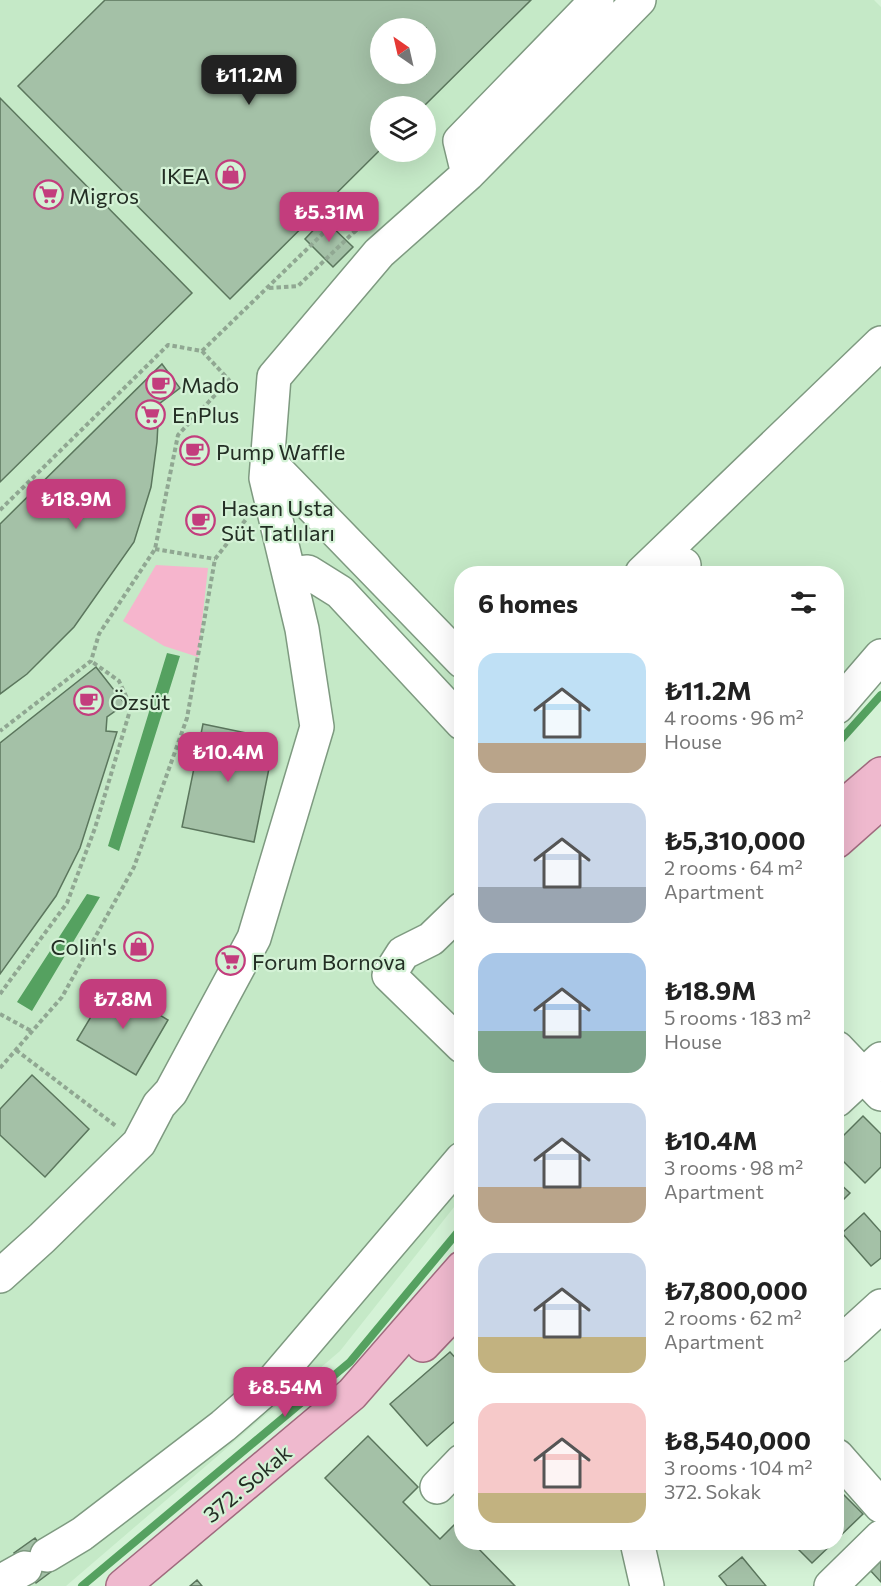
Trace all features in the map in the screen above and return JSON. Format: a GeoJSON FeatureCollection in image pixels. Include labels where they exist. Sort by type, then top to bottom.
{"type":"FeatureCollection","features":[{"type":"Feature","properties":{"kind":"main road"},"geometry":{"type":"LineString","coordinates":[[844,805],[881,774]]}},
{"type":"Feature","properties":{"kind":"main road"},"geometry":{"type":"LineString","coordinates":[[844,835],[881,802]]}},
{"type":"Feature","properties":{"kind":"main road","name":"372. Sokak"},"geometry":{"type":"LineString","coordinates":[[123,1586],[352,1394],[454,1277]]}},
{"type":"Feature","properties":{"kind":"main road","name":"372. Sokak"},"geometry":{"type":"LineString","coordinates":[[154,1586],[354,1419],[454,1313]]}},
{"type":"Feature","properties":{"kind":"street"},"geometry":{"type":"LineString","coordinates":[[468,174],[460,141],[597,0]]}},
{"type":"Feature","properties":{"kind":"street"},"geometry":{"type":"LineString","coordinates":[[0,1276],[139,1143],[159,1105],[171,1092],[254,938],[317,727],[302,629],[268,475],[274,377],[379,253],[468,174],[639,0]]}},
{"type":"Feature","properties":{"kind":"street"},"geometry":{"type":"LineString","coordinates":[[649,566],[881,344]]}},
{"type":"Feature","properties":{"kind":"street"},"geometry":{"type":"LineString","coordinates":[[268,475],[454,653]]}},
{"type":"Feature","properties":{"kind":"street"},"geometry":{"type":"LineString","coordinates":[[289,574],[308,572],[340,592],[454,714]]}},
{"type":"Feature","properties":{"kind":"street"},"geometry":{"type":"LineString","coordinates":[[844,699],[881,656]]}},
{"type":"Feature","properties":{"kind":"street"},"geometry":{"type":"LineString","coordinates":[[454,917],[431,939],[403,953],[389,975],[454,1039]]}},
{"type":"Feature","properties":{"kind":"street"},"geometry":{"type":"LineString","coordinates":[[844,1053],[875,1076],[844,1096]]}},
{"type":"Feature","properties":{"kind":"street"},"geometry":{"type":"LineString","coordinates":[[24,1568],[82,1534],[223,1426],[268,1387],[454,1168]]}},
{"type":"Feature","properties":{"kind":"street"},"geometry":{"type":"LineString","coordinates":[[844,1340],[881,1306]]}},
{"type":"Feature","properties":{"kind":"street"},"geometry":{"type":"LineString","coordinates":[[844,1464],[881,1506]]}},
{"type":"Feature","properties":{"kind":"street"},"geometry":{"type":"LineString","coordinates":[[437,1487],[454,1469]]}},
{"type":"Feature","properties":{"kind":"street"},"geometry":{"type":"LineString","coordinates":[[831,1586],[881,1537]]}},
{"type":"Feature","properties":{"kind":"street"},"geometry":{"type":"LineString","coordinates":[[639,1550],[647,1586]]}},
{"type":"Feature","properties":{"kind":"path"},"geometry":{"type":"LineString","coordinates":[[328,202],[363,239]]}},
{"type":"Feature","properties":{"kind":"path"},"geometry":{"type":"LineString","coordinates":[[202,351],[341,216]]}},
{"type":"Feature","properties":{"kind":"path"},"geometry":{"type":"LineString","coordinates":[[268,288],[298,286],[356,231]]}},
{"type":"Feature","properties":{"kind":"path"},"geometry":{"type":"LineString","coordinates":[[0,510],[168,345],[202,351],[229,380],[178,435],[155,549],[99,634],[91,661],[0,731]]}},
{"type":"Feature","properties":{"kind":"path"},"geometry":{"type":"LineString","coordinates":[[0,1068],[62,998],[134,867],[187,717],[215,559],[268,475]]}},
{"type":"Feature","properties":{"kind":"path"},"geometry":{"type":"LineString","coordinates":[[155,549],[215,559]]}},
{"type":"Feature","properties":{"kind":"path"},"geometry":{"type":"LineString","coordinates":[[0,994],[67,903],[95,828],[131,707],[119,681],[91,661]]}},
{"type":"Feature","properties":{"kind":"path"},"geometry":{"type":"LineString","coordinates":[[0,1014],[33,1032]]}},
{"type":"Feature","properties":{"kind":"path"},"geometry":{"type":"LineString","coordinates":[[16,1050],[139,1143]]}},
{"type":"Feature","properties":{"kind":"shaded area","name":"Forum Bornova"},"geometry":{"type":"Polygon","coordinates":[[[0,0],[874,0],[881,7],[881,678],[844,718],[844,566],[454,566],[454,1207],[340,1351],[66,1586],[0,1586],[0,0]]]}},
{"type":"Feature","properties":{"kind":"shaded area"},"geometry":{"type":"Polygon","coordinates":[[[156,565],[208,568],[198,657],[164,646],[123,621],[156,565]]]}},
{"type":"Feature","properties":{"kind":"shaded area"},"geometry":{"type":"Polygon","coordinates":[[[167,653],[180,656],[119,851],[108,846],[167,653]]]}},
{"type":"Feature","properties":{"kind":"shaded area"},"geometry":{"type":"Polygon","coordinates":[[[87,894],[100,897],[32,1011],[17,1002],[87,894]]]}},
{"type":"Feature","properties":{"kind":"building","name":"IKEA"},"geometry":{"type":"Polygon","coordinates":[[[105,0],[531,0],[434,96],[370,96],[370,160],[230,299],[18,86],[105,0]]]}},
{"type":"Feature","properties":{"kind":"building","name":"Migros"},"geometry":{"type":"Polygon","coordinates":[[[0,98],[192,293],[0,482],[0,98]]]}},
{"type":"Feature","properties":{"kind":"building"},"geometry":{"type":"Polygon","coordinates":[[[324,219],[353,247],[333,267],[305,239],[324,219]]]}},
{"type":"Feature","properties":{"kind":"building"},"geometry":{"type":"Polygon","coordinates":[[[162,364],[180,388],[159,404],[151,487],[134,542],[74,627],[27,674],[0,694],[0,524],[162,364]]]}},
{"type":"Feature","properties":{"kind":"building"},"geometry":{"type":"Polygon","coordinates":[[[96,667],[125,704],[107,717],[106,731],[117,732],[80,848],[56,896],[0,974],[0,743],[96,667]]]}},
{"type":"Feature","properties":{"kind":"building"},"geometry":{"type":"Polygon","coordinates":[[[203,724],[275,739],[254,842],[182,827],[203,724]]]}},
{"type":"Feature","properties":{"kind":"building"},"geometry":{"type":"Polygon","coordinates":[[[110,985],[168,1020],[136,1075],[77,1040],[110,985]]]}},
{"type":"Feature","properties":{"kind":"building"},"geometry":{"type":"Polygon","coordinates":[[[32,1075],[89,1129],[45,1177],[0,1135],[0,1109],[32,1075]]]}},
{"type":"Feature","properties":{"kind":"building"},"geometry":{"type":"Polygon","coordinates":[[[863,1116],[881,1134],[881,1167],[865,1183],[844,1162],[844,1135],[863,1116]]]}},
{"type":"Feature","properties":{"kind":"building"},"geometry":{"type":"Polygon","coordinates":[[[844,1187],[850,1193],[844,1199],[844,1187]]]}},
{"type":"Feature","properties":{"kind":"building"},"geometry":{"type":"Polygon","coordinates":[[[864,1213],[881,1232],[881,1258],[871,1266],[844,1235],[844,1231],[864,1213]]]}},
{"type":"Feature","properties":{"kind":"building"},"geometry":{"type":"Polygon","coordinates":[[[450,1352],[454,1356],[454,1422],[427,1446],[390,1404],[450,1352]]]}},
{"type":"Feature","properties":{"kind":"building"},"geometry":{"type":"Polygon","coordinates":[[[368,1436],[418,1487],[403,1502],[440,1539],[454,1525],[454,1550],[480,1550],[515,1586],[431,1586],[325,1478],[368,1436]]]}},
{"type":"Feature","properties":{"kind":"building"},"geometry":{"type":"Polygon","coordinates":[[[844,1495],[863,1514],[844,1532],[844,1495]]]}},
{"type":"Feature","properties":{"kind":"building"},"geometry":{"type":"Polygon","coordinates":[[[35,1538],[56,1568],[36,1583],[14,1553],[35,1538]]]}},
{"type":"Feature","properties":{"kind":"building"},"geometry":{"type":"Polygon","coordinates":[[[799,1550],[826,1550],[812,1563],[799,1550]]]}},
{"type":"Feature","properties":{"kind":"building"},"geometry":{"type":"Polygon","coordinates":[[[742,1557],[766,1586],[727,1586],[719,1576],[742,1557]]]}},
{"type":"Feature","properties":{"kind":"building"},"geometry":{"type":"Polygon","coordinates":[[[881,1557],[881,1582],[869,1569],[881,1557]]]}},
{"type":"Feature","properties":{"kind":"building"},"geometry":{"type":"Polygon","coordinates":[[[197,1580],[202,1586],[190,1586],[197,1580]]]}},
{"type":"Feature","properties":{"kind":"waterway"},"geometry":{"type":"LineString","coordinates":[[844,736],[881,695]]}},
{"type":"Feature","properties":{"kind":"waterway"},"geometry":{"type":"LineString","coordinates":[[82,1586],[350,1362],[454,1237]]}},
{"type":"Feature","properties":{"kind":"place","name":"IKEA"},"geometry":{"type":"Point","coordinates":[231,175]}},
{"type":"Feature","properties":{"kind":"place","name":"Migros"},"geometry":{"type":"Point","coordinates":[48,195]}},
{"type":"Feature","properties":{"kind":"place","name":"Mado"},"geometry":{"type":"Point","coordinates":[160,384]}},
{"type":"Feature","properties":{"kind":"place","name":"EnPlus"},"geometry":{"type":"Point","coordinates":[151,414]}},
{"type":"Feature","properties":{"kind":"place","name":"Pump Waffle"},"geometry":{"type":"Point","coordinates":[195,451]}},
{"type":"Feature","properties":{"kind":"place","name":"Hasan Usta Süt Tatlıları"},"geometry":{"type":"Point","coordinates":[200,520]}},
{"type":"Feature","properties":{"kind":"place","name":"Özsüt"},"geometry":{"type":"Point","coordinates":[89,701]}},
{"type":"Feature","properties":{"kind":"place","name":"Colin's"},"geometry":{"type":"Point","coordinates":[138,946]}},
{"type":"Feature","properties":{"kind":"place","name":"Forum Bornova"},"geometry":{"type":"Point","coordinates":[231,961]}}]}
